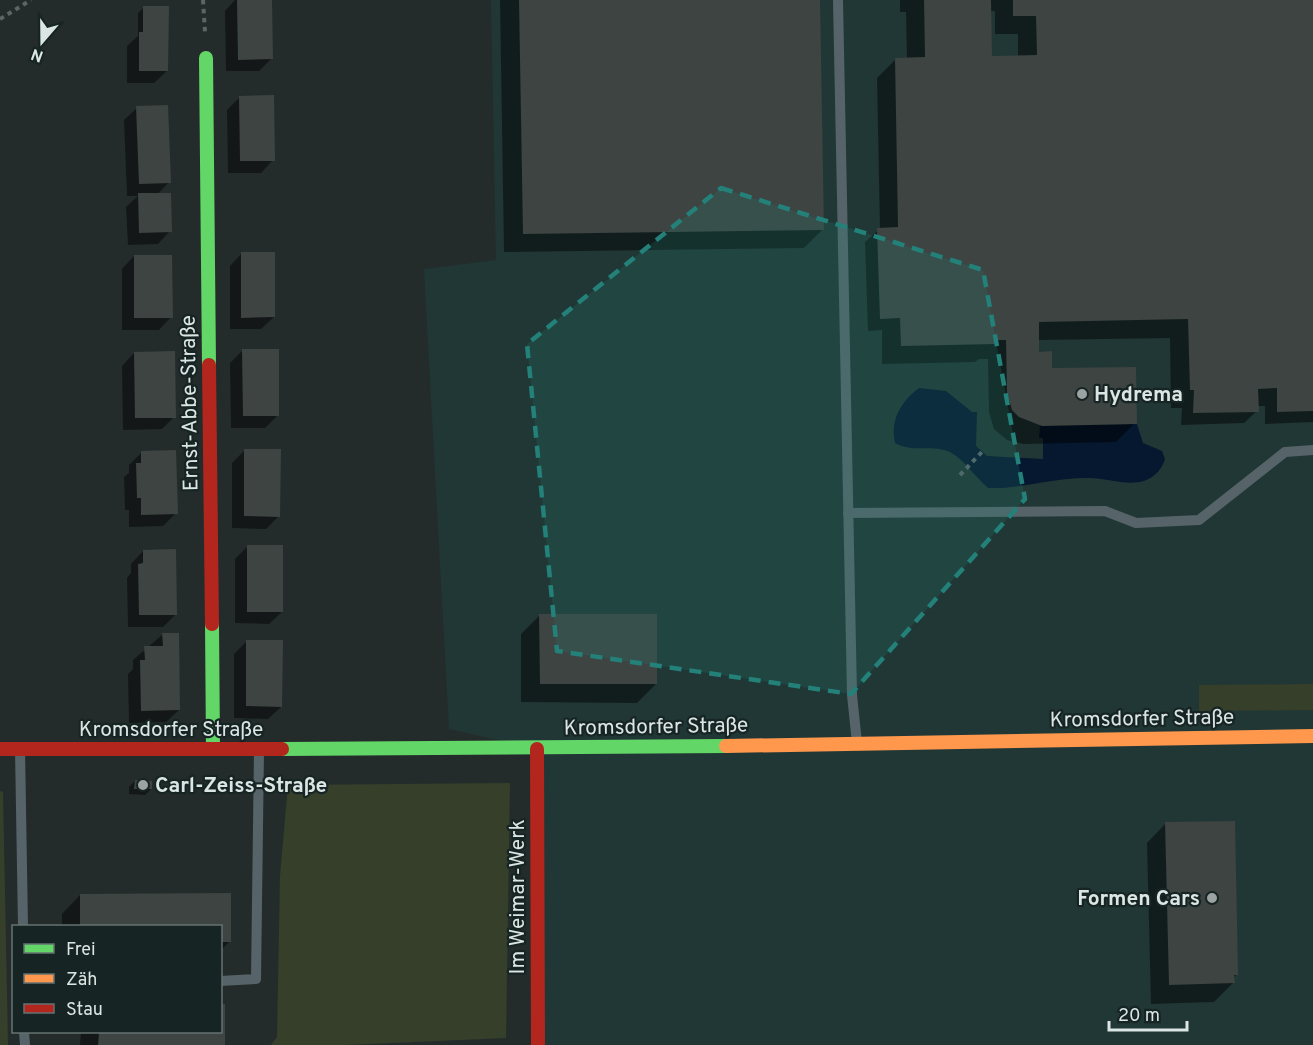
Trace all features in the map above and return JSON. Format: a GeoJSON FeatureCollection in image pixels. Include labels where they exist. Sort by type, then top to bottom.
{"type":"FeatureCollection","features":[{"type":"Feature","properties":{"kind":"street","name":"Ernst-Abbe-Straße"},"geometry":{"type":"LineString","coordinates":[[206,57],[213,749]]}},
{"type":"Feature","properties":{"kind":"street","name":"Kromsdorfer Straße"},"geometry":{"type":"LineString","coordinates":[[0,749],[537,749],[1313,736]]}},
{"type":"Feature","properties":{"kind":"street","name":"Im Weimar-Werk"},"geometry":{"type":"LineString","coordinates":[[537,749],[538,1045]]}},
{"type":"Feature","properties":{"kind":"lane"},"geometry":{"type":"LineString","coordinates":[[838,0],[852,695],[857,743]]}},
{"type":"Feature","properties":{"kind":"lane"},"geometry":{"type":"LineString","coordinates":[[848,513],[1105,511],[1136,522],[1199,520],[1285,452],[1313,450]]}},
{"type":"Feature","properties":{"kind":"lane"},"geometry":{"type":"LineString","coordinates":[[20,749],[23,925]]}},
{"type":"Feature","properties":{"kind":"lane"},"geometry":{"type":"LineString","coordinates":[[222,981],[256,979],[259,750]]}},
{"type":"Feature","properties":{"kind":"path"},"geometry":{"type":"LineString","coordinates":[[0,19],[31,0]]}},
{"type":"Feature","properties":{"kind":"path"},"geometry":{"type":"LineString","coordinates":[[960,475],[982,452]]}},
{"type":"Feature","properties":{"kind":"highlighted area"},"geometry":{"type":"Polygon","coordinates":[[[721,188],[983,270],[1025,499],[851,694],[557,651],[527,344],[721,188]]]}},
{"type":"Feature","properties":{"kind":"shaded area"},"geometry":{"type":"Polygon","coordinates":[[[491,0],[1313,0],[1313,1045],[538,1045],[537,749],[449,729],[424,269],[496,260],[491,0]]]}},
{"type":"Feature","properties":{"kind":"green space"},"geometry":{"type":"Polygon","coordinates":[[[1313,684],[1313,710],[1199,711],[1199,685],[1313,684]]]}},
{"type":"Feature","properties":{"kind":"green space"},"geometry":{"type":"Polygon","coordinates":[[[510,783],[506,1038],[346,1045],[271,1045],[277,1037],[280,876],[288,785],[510,783]]]}},
{"type":"Feature","properties":{"kind":"green space"},"geometry":{"type":"Polygon","coordinates":[[[0,791],[3,792],[8,1045],[0,1045],[0,791]]]}},
{"type":"Feature","properties":{"kind":"water"},"geometry":{"type":"Polygon","coordinates":[[[919,388],[946,391],[972,412],[977,412],[976,446],[987,456],[1043,459],[1043,438],[1039,438],[1040,425],[1137,424],[1143,443],[1162,451],[1165,459],[1155,475],[1144,481],[1124,482],[1076,478],[1013,487],[988,488],[950,452],[908,448],[895,443],[894,427],[898,412],[912,393],[919,388]]]}},
{"type":"Feature","properties":{"kind":"building"},"geometry":{"type":"Polygon","coordinates":[[[237,0],[272,0],[273,59],[238,60],[237,0]]]}},
{"type":"Feature","properties":{"kind":"building"},"geometry":{"type":"Polygon","coordinates":[[[519,0],[820,0],[824,230],[523,234],[519,0]]]}},
{"type":"Feature","properties":{"kind":"building"},"geometry":{"type":"Polygon","coordinates":[[[924,0],[991,0],[992,56],[1037,55],[1036,16],[1013,16],[1013,0],[1313,0],[1313,411],[1277,412],[1277,388],[1258,389],[1259,412],[1193,413],[1194,390],[1190,390],[1188,319],[1039,322],[1039,352],[1052,351],[1052,368],[1136,367],[1137,424],[1042,426],[1019,417],[1012,410],[1007,392],[1006,340],[995,340],[996,344],[901,346],[900,318],[880,319],[877,228],[898,227],[895,58],[925,57],[924,0]]]}},
{"type":"Feature","properties":{"kind":"building"},"geometry":{"type":"Polygon","coordinates":[[[143,6],[169,6],[168,71],[139,71],[139,32],[143,32],[143,6]]]}},
{"type":"Feature","properties":{"kind":"building"},"geometry":{"type":"Polygon","coordinates":[[[274,95],[275,161],[240,161],[239,96],[274,95]]]}},
{"type":"Feature","properties":{"kind":"building"},"geometry":{"type":"Polygon","coordinates":[[[168,105],[171,183],[139,184],[136,106],[168,105]]]}},
{"type":"Feature","properties":{"kind":"building"},"geometry":{"type":"Polygon","coordinates":[[[138,193],[171,193],[172,232],[139,233],[138,193]]]}},
{"type":"Feature","properties":{"kind":"building"},"geometry":{"type":"Polygon","coordinates":[[[241,252],[275,252],[275,317],[241,318],[241,252]]]}},
{"type":"Feature","properties":{"kind":"building"},"geometry":{"type":"Polygon","coordinates":[[[134,255],[172,255],[173,318],[134,318],[134,255]]]}},
{"type":"Feature","properties":{"kind":"building"},"geometry":{"type":"Polygon","coordinates":[[[242,349],[279,349],[279,416],[243,416],[242,349]]]}},
{"type":"Feature","properties":{"kind":"building"},"geometry":{"type":"Polygon","coordinates":[[[175,351],[176,418],[135,418],[134,352],[175,351]]]}},
{"type":"Feature","properties":{"kind":"building"},"geometry":{"type":"Polygon","coordinates":[[[244,449],[281,449],[280,517],[244,516],[244,449]]]}},
{"type":"Feature","properties":{"kind":"building"},"geometry":{"type":"Polygon","coordinates":[[[176,450],[178,514],[141,515],[141,498],[137,498],[136,463],[141,463],[141,451],[176,450]]]}},
{"type":"Feature","properties":{"kind":"building"},"geometry":{"type":"Polygon","coordinates":[[[247,545],[283,545],[283,612],[247,612],[247,545]]]}},
{"type":"Feature","properties":{"kind":"building"},"geometry":{"type":"Polygon","coordinates":[[[176,549],[177,615],[139,615],[138,564],[143,563],[143,550],[176,549]]]}},
{"type":"Feature","properties":{"kind":"building"},"geometry":{"type":"Polygon","coordinates":[[[539,614],[657,614],[657,684],[540,684],[539,614]]]}},
{"type":"Feature","properties":{"kind":"building"},"geometry":{"type":"Polygon","coordinates":[[[162,633],[179,633],[180,710],[141,711],[140,660],[145,660],[144,646],[163,646],[162,633]]]}},
{"type":"Feature","properties":{"kind":"building"},"geometry":{"type":"Polygon","coordinates":[[[246,640],[283,640],[282,707],[246,706],[246,640]]]}},
{"type":"Feature","properties":{"kind":"building","name":"Carl-Zeiss-Straße"},"geometry":{"type":"Polygon","coordinates":[[[135,780],[152,781],[152,789],[134,789],[135,780]]]}},
{"type":"Feature","properties":{"kind":"building"},"geometry":{"type":"Polygon","coordinates":[[[1235,821],[1238,975],[1234,975],[1235,983],[1169,985],[1165,822],[1235,821]]]}},
{"type":"Feature","properties":{"kind":"building"},"geometry":{"type":"Polygon","coordinates":[[[231,893],[231,942],[222,942],[222,925],[80,925],[80,894],[231,893]]]}},
{"type":"Feature","properties":{"kind":"building"},"geometry":{"type":"Polygon","coordinates":[[[222,1004],[225,1004],[225,1045],[98,1045],[99,1033],[222,1033],[222,1004]]]}},
{"type":"Feature","properties":{"kind":"traffic: fast"},"geometry":{"type":"LineString","coordinates":[[206,58],[209,365]]}},
{"type":"Feature","properties":{"kind":"traffic: fast"},"geometry":{"type":"LineString","coordinates":[[212,624],[213,749]]}},
{"type":"Feature","properties":{"kind":"traffic: fast"},"geometry":{"type":"LineString","coordinates":[[282,749],[726,746]]}},
{"type":"Feature","properties":{"kind":"traffic: slow"},"geometry":{"type":"LineString","coordinates":[[726,746],[1313,736]]}},
{"type":"Feature","properties":{"kind":"traffic: jam"},"geometry":{"type":"LineString","coordinates":[[209,365],[212,624]]}},
{"type":"Feature","properties":{"kind":"traffic: jam"},"geometry":{"type":"LineString","coordinates":[[0,749],[282,749]]}},
{"type":"Feature","properties":{"kind":"traffic: jam"},"geometry":{"type":"LineString","coordinates":[[537,749],[538,1045]]}},
{"type":"Feature","properties":{"kind":"place","name":"Hydrema"},"geometry":{"type":"Point","coordinates":[1082,394]}},
{"type":"Feature","properties":{"kind":"place","name":"Carl-Zeiss-Straße"},"geometry":{"type":"Point","coordinates":[143,785]}},
{"type":"Feature","properties":{"kind":"place","name":"Formen Cars"},"geometry":{"type":"Point","coordinates":[1212,898]}}]}
